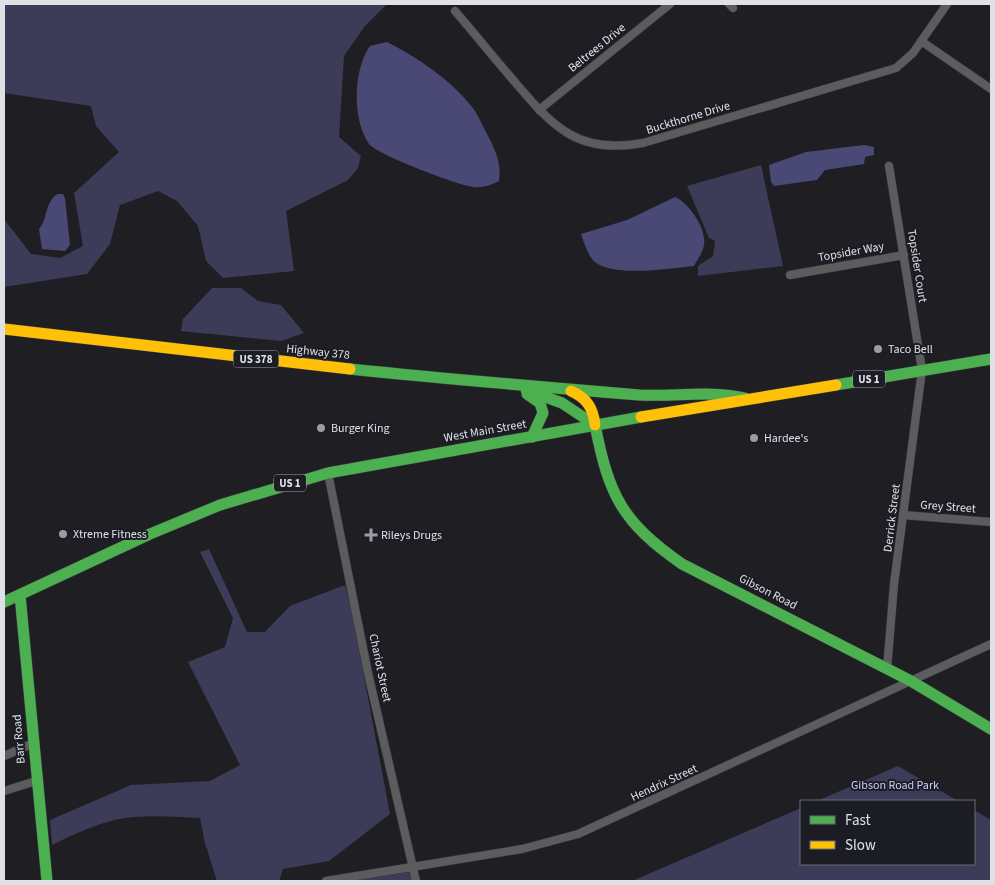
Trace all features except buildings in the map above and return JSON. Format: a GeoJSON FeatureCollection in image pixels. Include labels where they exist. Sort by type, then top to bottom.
{"type":"FeatureCollection","features":[{"type":"Feature","properties":{"kind":"main road","name":"Highway 378"},"geometry":{"type":"LineString","coordinates":[[4,329],[319,366],[509,385]]}},
{"type":"Feature","properties":{"kind":"main road","name":"West Main Street"},"geometry":{"type":"LineString","coordinates":[[4,602],[150,534],[220,505],[328,474],[595,425],[649,418],[747,399],[991,359]]}},
{"type":"Feature","properties":{"kind":"main road","name":"US 378"},"geometry":{"type":"LineString","coordinates":[[509,385],[659,396],[727,394],[747,399]]}},
{"type":"Feature","properties":{"kind":"main road","name":"US 378"},"geometry":{"type":"LineString","coordinates":[[509,385],[558,399],[574,408],[595,425]]}},
{"type":"Feature","properties":{"kind":"main road"},"geometry":{"type":"LineString","coordinates":[[509,385],[540,402],[543,408],[542,420],[532,436]]}},
{"type":"Feature","properties":{"kind":"main road","name":"Gibson Road"},"geometry":{"type":"LineString","coordinates":[[560,388],[586,399],[592,409],[609,487],[633,526],[646,538],[682,564],[911,681],[991,729]]}},
{"type":"Feature","properties":{"kind":"main road","name":"Barr Road"},"geometry":{"type":"LineString","coordinates":[[20,595],[36,781],[47,881]]}},
{"type":"Feature","properties":{"kind":"street","name":"Beltrees Drive"},"geometry":{"type":"LineString","coordinates":[[539,110],[670,4]]}},
{"type":"Feature","properties":{"kind":"street","name":"Buckthorne Drive"},"geometry":{"type":"LineString","coordinates":[[455,11],[539,110],[564,133],[592,144],[625,147],[643,144],[890,70],[908,58],[947,4]]}},
{"type":"Feature","properties":{"kind":"street"},"geometry":{"type":"LineString","coordinates":[[921,41],[991,89]]}},
{"type":"Feature","properties":{"kind":"street","name":"Topsider Court"},"geometry":{"type":"LineString","coordinates":[[889,166],[922,370]]}},
{"type":"Feature","properties":{"kind":"street","name":"Topsider Way"},"geometry":{"type":"LineString","coordinates":[[790,275],[904,255]]}},
{"type":"Feature","properties":{"kind":"street","name":"Derrick Street"},"geometry":{"type":"LineString","coordinates":[[887,669],[891,610],[922,370]]}},
{"type":"Feature","properties":{"kind":"street","name":"Chariot Street"},"geometry":{"type":"LineString","coordinates":[[328,474],[368,674],[416,881]]}},
{"type":"Feature","properties":{"kind":"street","name":"Grey Street"},"geometry":{"type":"LineString","coordinates":[[903,515],[991,522]]}},
{"type":"Feature","properties":{"kind":"street","name":"Hendrix Street"},"geometry":{"type":"LineString","coordinates":[[326,881],[528,848],[578,834],[991,644]]}},
{"type":"Feature","properties":{"kind":"street"},"geometry":{"type":"LineString","coordinates":[[4,756],[34,743]]}},
{"type":"Feature","properties":{"kind":"street"},"geometry":{"type":"LineString","coordinates":[[4,790],[36,781]]}},
{"type":"Feature","properties":{"kind":"green space"},"geometry":{"type":"Polygon","coordinates":[[[4,4],[387,4],[365,26],[344,56],[339,137],[361,156],[358,168],[348,180],[286,211],[294,271],[223,278],[206,261],[198,226],[177,201],[158,191],[120,205],[110,244],[87,274],[4,287],[4,219],[31,254],[60,258],[83,246],[74,193],[119,152],[96,126],[91,106],[4,93],[4,4]]]}},
{"type":"Feature","properties":{"kind":"green space"},"geometry":{"type":"Polygon","coordinates":[[[761,165],[783,266],[698,276],[698,266],[713,256],[715,241],[709,238],[687,186],[761,165]]]}},
{"type":"Feature","properties":{"kind":"green space"},"geometry":{"type":"Polygon","coordinates":[[[212,288],[241,288],[258,301],[281,305],[304,333],[281,341],[181,331],[183,319],[212,288]]]}},
{"type":"Feature","properties":{"kind":"green space"},"geometry":{"type":"Polygon","coordinates":[[[209,549],[247,632],[265,632],[290,606],[345,585],[351,608],[390,814],[329,861],[283,869],[279,881],[217,881],[205,843],[200,818],[146,816],[114,820],[82,831],[52,845],[50,820],[131,785],[210,781],[240,765],[188,662],[225,647],[233,618],[200,552],[209,549]]]}},
{"type":"Feature","properties":{"kind":"green space","name":"Gibson Road Park"},"geometry":{"type":"Polygon","coordinates":[[[898,766],[956,800],[819,800],[898,766]]]}},
{"type":"Feature","properties":{"kind":"green space"},"geometry":{"type":"Polygon","coordinates":[[[800,808],[800,865],[975,865],[975,811],[991,820],[991,881],[632,881],[800,808]]]}},
{"type":"Feature","properties":{"kind":"green space"},"geometry":{"type":"Polygon","coordinates":[[[409,872],[412,881],[347,881],[409,872]]]}},
{"type":"Feature","properties":{"kind":"shaded area"},"geometry":{"type":"Polygon","coordinates":[[[387,42],[433,70],[464,97],[478,116],[495,151],[500,169],[499,181],[481,187],[465,185],[401,162],[369,144],[363,134],[357,108],[360,68],[370,46],[387,42]]]}},
{"type":"Feature","properties":{"kind":"shaded area"},"geometry":{"type":"Polygon","coordinates":[[[864,145],[874,147],[874,155],[865,157],[864,164],[825,170],[817,180],[774,186],[771,182],[769,165],[806,152],[864,145]]]}},
{"type":"Feature","properties":{"kind":"shaded area"},"geometry":{"type":"Polygon","coordinates":[[[57,194],[63,194],[65,198],[70,245],[65,251],[42,249],[39,229],[44,221],[50,202],[57,194]]]}},
{"type":"Feature","properties":{"kind":"shaded area"},"geometry":{"type":"Polygon","coordinates":[[[675,197],[686,205],[696,217],[703,232],[703,248],[694,266],[625,271],[600,265],[592,259],[581,234],[627,220],[675,197]]]}},
{"type":"Feature","properties":{"kind":"traffic: fast"},"geometry":{"type":"LineString","coordinates":[[836,385],[991,359]]}},
{"type":"Feature","properties":{"kind":"traffic: fast"},"geometry":{"type":"LineString","coordinates":[[350,369],[639,395],[719,394],[745,398]]}},
{"type":"Feature","properties":{"kind":"traffic: fast"},"geometry":{"type":"LineString","coordinates":[[526,390],[562,403],[595,425]]}},
{"type":"Feature","properties":{"kind":"traffic: fast"},"geometry":{"type":"LineString","coordinates":[[527,394],[540,403],[543,413],[532,437]]}},
{"type":"Feature","properties":{"kind":"traffic: fast"},"geometry":{"type":"LineString","coordinates":[[4,602],[150,534],[220,505],[328,473],[641,417]]}},
{"type":"Feature","properties":{"kind":"traffic: fast"},"geometry":{"type":"LineString","coordinates":[[595,425],[606,471],[621,505],[645,535],[662,549],[682,564],[911,681],[991,729]]}},
{"type":"Feature","properties":{"kind":"traffic: fast"},"geometry":{"type":"LineString","coordinates":[[20,595],[47,881]]}},
{"type":"Feature","properties":{"kind":"traffic: slow"},"geometry":{"type":"LineString","coordinates":[[4,329],[350,369]]}},
{"type":"Feature","properties":{"kind":"traffic: slow"},"geometry":{"type":"LineString","coordinates":[[641,417],[836,385]]}},
{"type":"Feature","properties":{"kind":"traffic: slow"},"geometry":{"type":"LineString","coordinates":[[571,391],[588,404],[593,413],[595,425]]}},
{"type":"Feature","properties":{"kind":"place","name":"Taco Bell"},"geometry":{"type":"Point","coordinates":[878,349]}},
{"type":"Feature","properties":{"kind":"place","name":"Burger King"},"geometry":{"type":"Point","coordinates":[321,428]}},
{"type":"Feature","properties":{"kind":"place","name":"Hardee's"},"geometry":{"type":"Point","coordinates":[754,438]}},
{"type":"Feature","properties":{"kind":"place","name":"Xtreme Fitness"},"geometry":{"type":"Point","coordinates":[63,534]}},
{"type":"Feature","properties":{"kind":"place","name":"Rileys Drugs"},"geometry":{"type":"Point","coordinates":[371,535]}}]}
